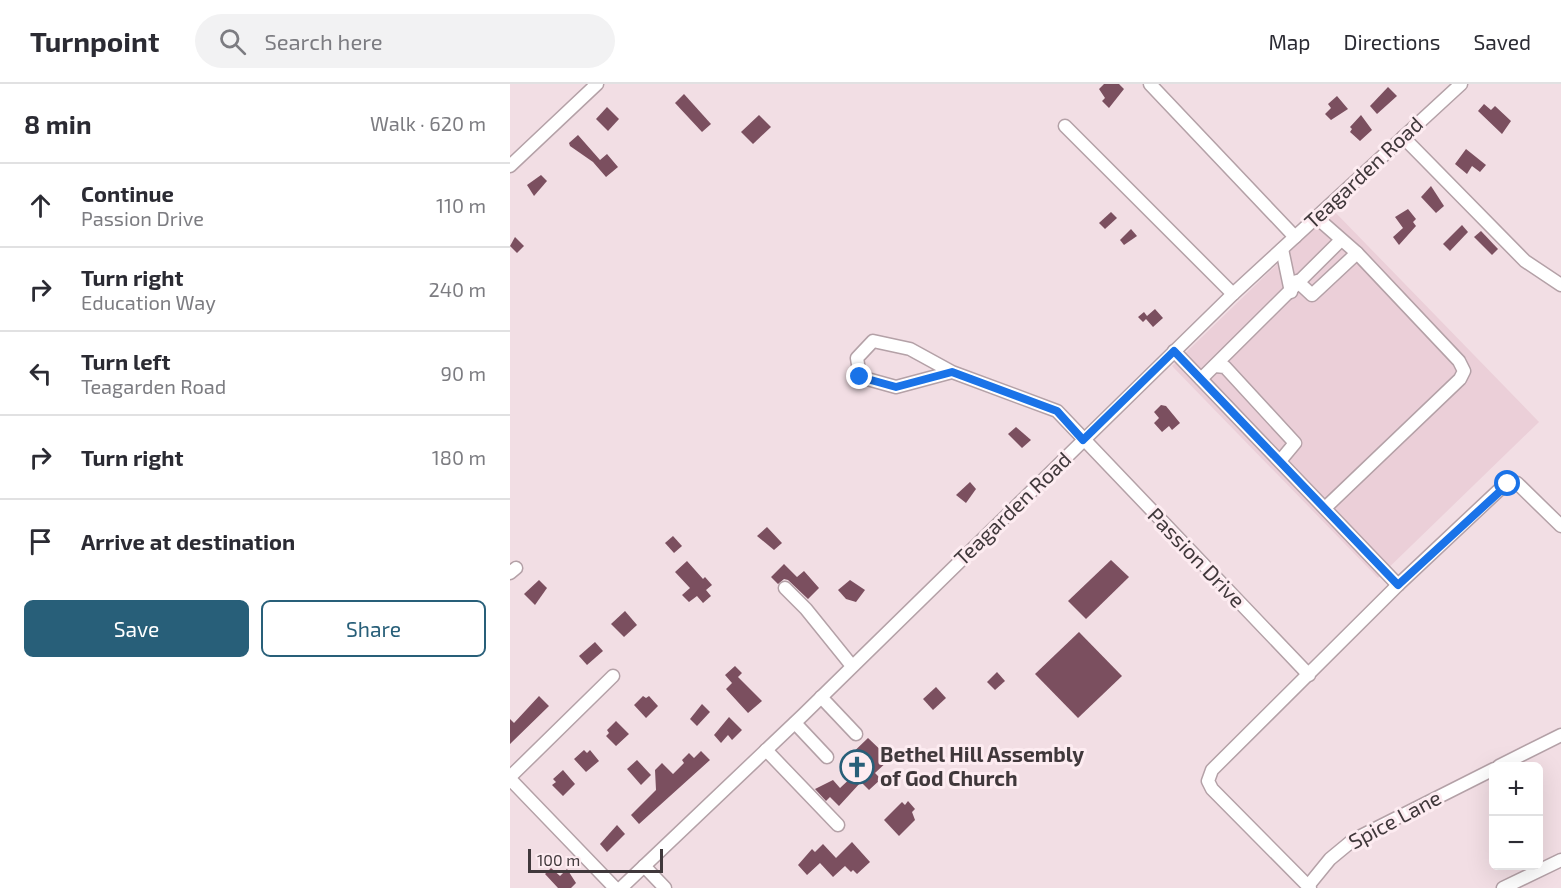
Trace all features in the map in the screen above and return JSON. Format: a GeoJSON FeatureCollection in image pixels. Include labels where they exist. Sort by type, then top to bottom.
{"type":"FeatureCollection","features":[{"type":"Feature","properties":{"kind":"street"},"geometry":{"type":"LineString","coordinates":[[510,166],[597,84]]}},
{"type":"Feature","properties":{"kind":"street"},"geometry":{"type":"LineString","coordinates":[[1150,84],[1295,237]]}},
{"type":"Feature","properties":{"kind":"street","name":"Teagarden Road"},"geometry":{"type":"LineString","coordinates":[[621,888],[795,723],[1233,294],[1461,84]]}},
{"type":"Feature","properties":{"kind":"street"},"geometry":{"type":"LineString","coordinates":[[1065,126],[1233,294]]}},
{"type":"Feature","properties":{"kind":"street"},"geometry":{"type":"LineString","coordinates":[[1403,137],[1525,261],[1561,285]]}},
{"type":"Feature","properties":{"kind":"street"},"geometry":{"type":"LineString","coordinates":[[1316,217],[1357,253],[1459,361],[1464,371],[1460,379],[1325,508]]}},
{"type":"Feature","properties":{"kind":"street"},"geometry":{"type":"LineString","coordinates":[[1201,379],[1341,240]]}},
{"type":"Feature","properties":{"kind":"street"},"geometry":{"type":"LineString","coordinates":[[1282,249],[1294,287],[1312,295],[1357,253]]}},
{"type":"Feature","properties":{"kind":"street","name":"Passion Drive"},"geometry":{"type":"LineString","coordinates":[[952,372],[896,387],[860,377],[858,358],[873,341],[910,349],[952,372],[1057,411],[1309,675]]}},
{"type":"Feature","properties":{"kind":"street"},"geometry":{"type":"LineString","coordinates":[[1174,351],[1398,585]]}},
{"type":"Feature","properties":{"kind":"street"},"geometry":{"type":"LineString","coordinates":[[1215,366],[1225,368],[1295,443],[1280,461]]}},
{"type":"Feature","properties":{"kind":"street"},"geometry":{"type":"LineString","coordinates":[[1309,887],[1212,789],[1208,781],[1212,770],[1398,585],[1499,490],[1508,484],[1517,483],[1561,526]]}},
{"type":"Feature","properties":{"kind":"street"},"geometry":{"type":"LineString","coordinates":[[784,588],[806,609],[852,666]]}},
{"type":"Feature","properties":{"kind":"street"},"geometry":{"type":"LineString","coordinates":[[613,676],[510,778],[615,888]]}},
{"type":"Feature","properties":{"kind":"street"},"geometry":{"type":"LineString","coordinates":[[821,697],[856,734]]}},
{"type":"Feature","properties":{"kind":"street"},"geometry":{"type":"LineString","coordinates":[[795,723],[826,757]]}},
{"type":"Feature","properties":{"kind":"street"},"geometry":{"type":"LineString","coordinates":[[1507,762],[1561,735]]}},
{"type":"Feature","properties":{"kind":"street"},"geometry":{"type":"LineString","coordinates":[[766,750],[837,825]]}},
{"type":"Feature","properties":{"kind":"street","name":"Spice Lane"},"geometry":{"type":"LineString","coordinates":[[1309,887],[1330,859],[1353,840],[1489,772]]}},
{"type":"Feature","properties":{"kind":"street"},"geometry":{"type":"LineString","coordinates":[[1503,888],[1561,860]]}},
{"type":"Feature","properties":{"kind":"street"},"geometry":{"type":"LineString","coordinates":[[644,866],[665,888]]}},
{"type":"Feature","properties":{"kind":"shaded area"},"geometry":{"type":"Polygon","coordinates":[[[1333,210],[1539,422],[1378,578],[1172,366],[1333,210]]]}},
{"type":"Feature","properties":{"kind":"building"},"geometry":{"type":"Polygon","coordinates":[[[1104,84],[1119,84],[1124,89],[1109,108],[1102,101],[1105,98],[1099,89],[1104,84]]]}},
{"type":"Feature","properties":{"kind":"building"},"geometry":{"type":"Polygon","coordinates":[[[1388,87],[1397,96],[1377,114],[1370,106],[1388,87]]]}},
{"type":"Feature","properties":{"kind":"building"},"geometry":{"type":"Polygon","coordinates":[[[684,94],[711,124],[702,132],[675,103],[684,94]]]}},
{"type":"Feature","properties":{"kind":"building"},"geometry":{"type":"Polygon","coordinates":[[[1337,96],[1348,109],[1331,120],[1325,114],[1331,108],[1328,104],[1337,96]]]}},
{"type":"Feature","properties":{"kind":"building"},"geometry":{"type":"Polygon","coordinates":[[[1484,104],[1491,110],[1495,106],[1511,121],[1502,134],[1478,111],[1484,104]]]}},
{"type":"Feature","properties":{"kind":"building"},"geometry":{"type":"Polygon","coordinates":[[[607,107],[619,119],[608,131],[596,119],[607,107]]]}},
{"type":"Feature","properties":{"kind":"building"},"geometry":{"type":"Polygon","coordinates":[[[759,115],[771,127],[753,144],[741,132],[759,115]]]}},
{"type":"Feature","properties":{"kind":"building"},"geometry":{"type":"Polygon","coordinates":[[[1361,115],[1372,130],[1360,141],[1350,132],[1352,129],[1350,127],[1361,115]]]}},
{"type":"Feature","properties":{"kind":"building"},"geometry":{"type":"Polygon","coordinates":[[[578,135],[600,160],[607,154],[618,167],[606,177],[593,162],[570,146],[569,143],[578,135]]]}},
{"type":"Feature","properties":{"kind":"building"},"geometry":{"type":"Polygon","coordinates":[[[1466,149],[1486,165],[1480,172],[1472,166],[1467,174],[1455,164],[1466,149]]]}},
{"type":"Feature","properties":{"kind":"building"},"geometry":{"type":"Polygon","coordinates":[[[541,175],[547,181],[534,196],[527,185],[541,175]]]}},
{"type":"Feature","properties":{"kind":"building"},"geometry":{"type":"Polygon","coordinates":[[[1431,186],[1444,206],[1436,213],[1421,197],[1431,186]]]}},
{"type":"Feature","properties":{"kind":"building"},"geometry":{"type":"Polygon","coordinates":[[[1408,209],[1416,219],[1413,222],[1416,226],[1399,245],[1393,237],[1403,228],[1395,217],[1408,209]]]}},
{"type":"Feature","properties":{"kind":"building"},"geometry":{"type":"Polygon","coordinates":[[[1111,212],[1117,218],[1105,229],[1099,223],[1111,212]]]}},
{"type":"Feature","properties":{"kind":"building"},"geometry":{"type":"Polygon","coordinates":[[[1462,225],[1468,232],[1450,251],[1443,244],[1462,225]]]}},
{"type":"Feature","properties":{"kind":"building"},"geometry":{"type":"Polygon","coordinates":[[[1131,229],[1137,236],[1124,245],[1120,240],[1131,229]]]}},
{"type":"Feature","properties":{"kind":"building"},"geometry":{"type":"Polygon","coordinates":[[[1481,231],[1498,249],[1492,255],[1474,237],[1481,231]]]}},
{"type":"Feature","properties":{"kind":"building"},"geometry":{"type":"Polygon","coordinates":[[[515,237],[524,246],[517,253],[510,246],[515,237]]]}},
{"type":"Feature","properties":{"kind":"building"},"geometry":{"type":"Polygon","coordinates":[[[1155,309],[1163,318],[1153,327],[1146,319],[1143,322],[1138,317],[1144,312],[1147,316],[1155,309]]]}},
{"type":"Feature","properties":{"kind":"building"},"geometry":{"type":"Polygon","coordinates":[[[1161,405],[1166,406],[1180,423],[1172,430],[1169,426],[1162,432],[1154,423],[1159,418],[1154,412],[1161,405]]]}},
{"type":"Feature","properties":{"kind":"building"},"geometry":{"type":"Polygon","coordinates":[[[1016,427],[1031,440],[1022,448],[1008,434],[1016,427]]]}},
{"type":"Feature","properties":{"kind":"building"},"geometry":{"type":"Polygon","coordinates":[[[970,482],[976,489],[966,503],[956,495],[970,482]]]}},
{"type":"Feature","properties":{"kind":"building"},"geometry":{"type":"Polygon","coordinates":[[[767,527],[782,543],[774,550],[757,536],[767,527]]]}},
{"type":"Feature","properties":{"kind":"building"},"geometry":{"type":"Polygon","coordinates":[[[673,536],[682,546],[674,553],[665,543],[673,536]]]}},
{"type":"Feature","properties":{"kind":"building"},"geometry":{"type":"Polygon","coordinates":[[[1111,560],[1129,577],[1086,619],[1068,601],[1111,560]]]}},
{"type":"Feature","properties":{"kind":"building"},"geometry":{"type":"Polygon","coordinates":[[[687,561],[703,579],[705,577],[712,585],[706,590],[711,596],[703,603],[697,596],[689,602],[682,595],[690,588],[675,572],[687,561]]]}},
{"type":"Feature","properties":{"kind":"building"},"geometry":{"type":"Polygon","coordinates":[[[784,564],[797,577],[804,571],[819,588],[808,599],[788,580],[784,579],[778,584],[771,577],[784,564]]]}},
{"type":"Feature","properties":{"kind":"building"},"geometry":{"type":"Polygon","coordinates":[[[539,580],[547,588],[535,605],[524,594],[539,580]]]}},
{"type":"Feature","properties":{"kind":"building"},"geometry":{"type":"Polygon","coordinates":[[[850,580],[865,590],[856,602],[846,599],[838,590],[850,580]]]}},
{"type":"Feature","properties":{"kind":"building"},"geometry":{"type":"Polygon","coordinates":[[[625,611],[637,625],[624,637],[611,624],[625,611]]]}},
{"type":"Feature","properties":{"kind":"building"},"geometry":{"type":"Polygon","coordinates":[[[1079,632],[1122,676],[1078,718],[1035,674],[1079,632]]]}},
{"type":"Feature","properties":{"kind":"building"},"geometry":{"type":"Polygon","coordinates":[[[595,642],[603,651],[587,665],[579,656],[595,642]]]}},
{"type":"Feature","properties":{"kind":"building"},"geometry":{"type":"Polygon","coordinates":[[[735,666],[742,673],[738,677],[762,701],[748,713],[726,689],[732,683],[725,675],[735,666]]]}},
{"type":"Feature","properties":{"kind":"building"},"geometry":{"type":"Polygon","coordinates":[[[997,672],[1005,681],[995,690],[987,682],[997,672]]]}},
{"type":"Feature","properties":{"kind":"building"},"geometry":{"type":"Polygon","coordinates":[[[936,687],[946,698],[933,710],[923,699],[936,687]]]}},
{"type":"Feature","properties":{"kind":"building"},"geometry":{"type":"Polygon","coordinates":[[[539,696],[549,706],[510,744],[510,719],[514,723],[539,696]]]}},
{"type":"Feature","properties":{"kind":"building"},"geometry":{"type":"Polygon","coordinates":[[[643,696],[646,698],[649,696],[658,706],[646,718],[634,705],[643,696]]]}},
{"type":"Feature","properties":{"kind":"building"},"geometry":{"type":"Polygon","coordinates":[[[702,704],[710,712],[697,726],[690,719],[702,704]]]}},
{"type":"Feature","properties":{"kind":"building"},"geometry":{"type":"Polygon","coordinates":[[[729,717],[742,730],[732,740],[728,735],[721,743],[714,735],[729,717]]]}},
{"type":"Feature","properties":{"kind":"building"},"geometry":{"type":"Polygon","coordinates":[[[616,721],[629,734],[616,746],[606,736],[609,733],[607,730],[616,721]]]}},
{"type":"Feature","properties":{"kind":"building"},"geometry":{"type":"Polygon","coordinates":[[[868,738],[890,759],[875,773],[881,779],[869,790],[861,782],[839,806],[830,797],[826,801],[815,789],[833,780],[840,788],[855,774],[843,762],[868,738]]]}},
{"type":"Feature","properties":{"kind":"building"},"geometry":{"type":"Polygon","coordinates":[[[584,750],[587,753],[590,750],[599,761],[586,772],[574,759],[584,750]]]}},
{"type":"Feature","properties":{"kind":"building"},"geometry":{"type":"Polygon","coordinates":[[[701,751],[710,760],[639,824],[631,815],[656,790],[655,770],[662,763],[673,774],[684,763],[682,760],[689,753],[694,758],[701,751]]]}},
{"type":"Feature","properties":{"kind":"building"},"geometry":{"type":"Polygon","coordinates":[[[637,760],[651,775],[641,785],[627,769],[637,760]]]}},
{"type":"Feature","properties":{"kind":"building"},"geometry":{"type":"Polygon","coordinates":[[[563,770],[575,784],[563,796],[552,785],[556,782],[553,779],[563,770]]]}},
{"type":"Feature","properties":{"kind":"building"},"geometry":{"type":"Polygon","coordinates":[[[908,801],[915,809],[912,812],[915,820],[899,836],[884,820],[902,802],[905,805],[908,801]]]}},
{"type":"Feature","properties":{"kind":"building"},"geometry":{"type":"Polygon","coordinates":[[[617,825],[625,834],[607,852],[600,844],[617,825]]]}},
{"type":"Feature","properties":{"kind":"building"},"geometry":{"type":"Polygon","coordinates":[[[852,842],[870,862],[857,874],[845,866],[833,877],[820,863],[807,875],[798,865],[812,849],[815,852],[823,844],[836,858],[852,842]]]}},
{"type":"Feature","properties":{"kind":"building"},"geometry":{"type":"Polygon","coordinates":[[[551,868],[560,876],[567,869],[576,883],[571,888],[558,888],[545,874],[551,868]]]}},
{"type":"Feature","properties":{"kind":"place","name":"Bethel Hill Assembly of God Church"},"geometry":{"type":"Point","coordinates":[857,767]}},
{"type":"Feature","properties":{"kind":"route"},"geometry":{"type":"LineString","coordinates":[[860,377],[896,387],[952,372],[1057,411],[1083,440],[1174,351],[1398,585],[1508,484]]}}]}
